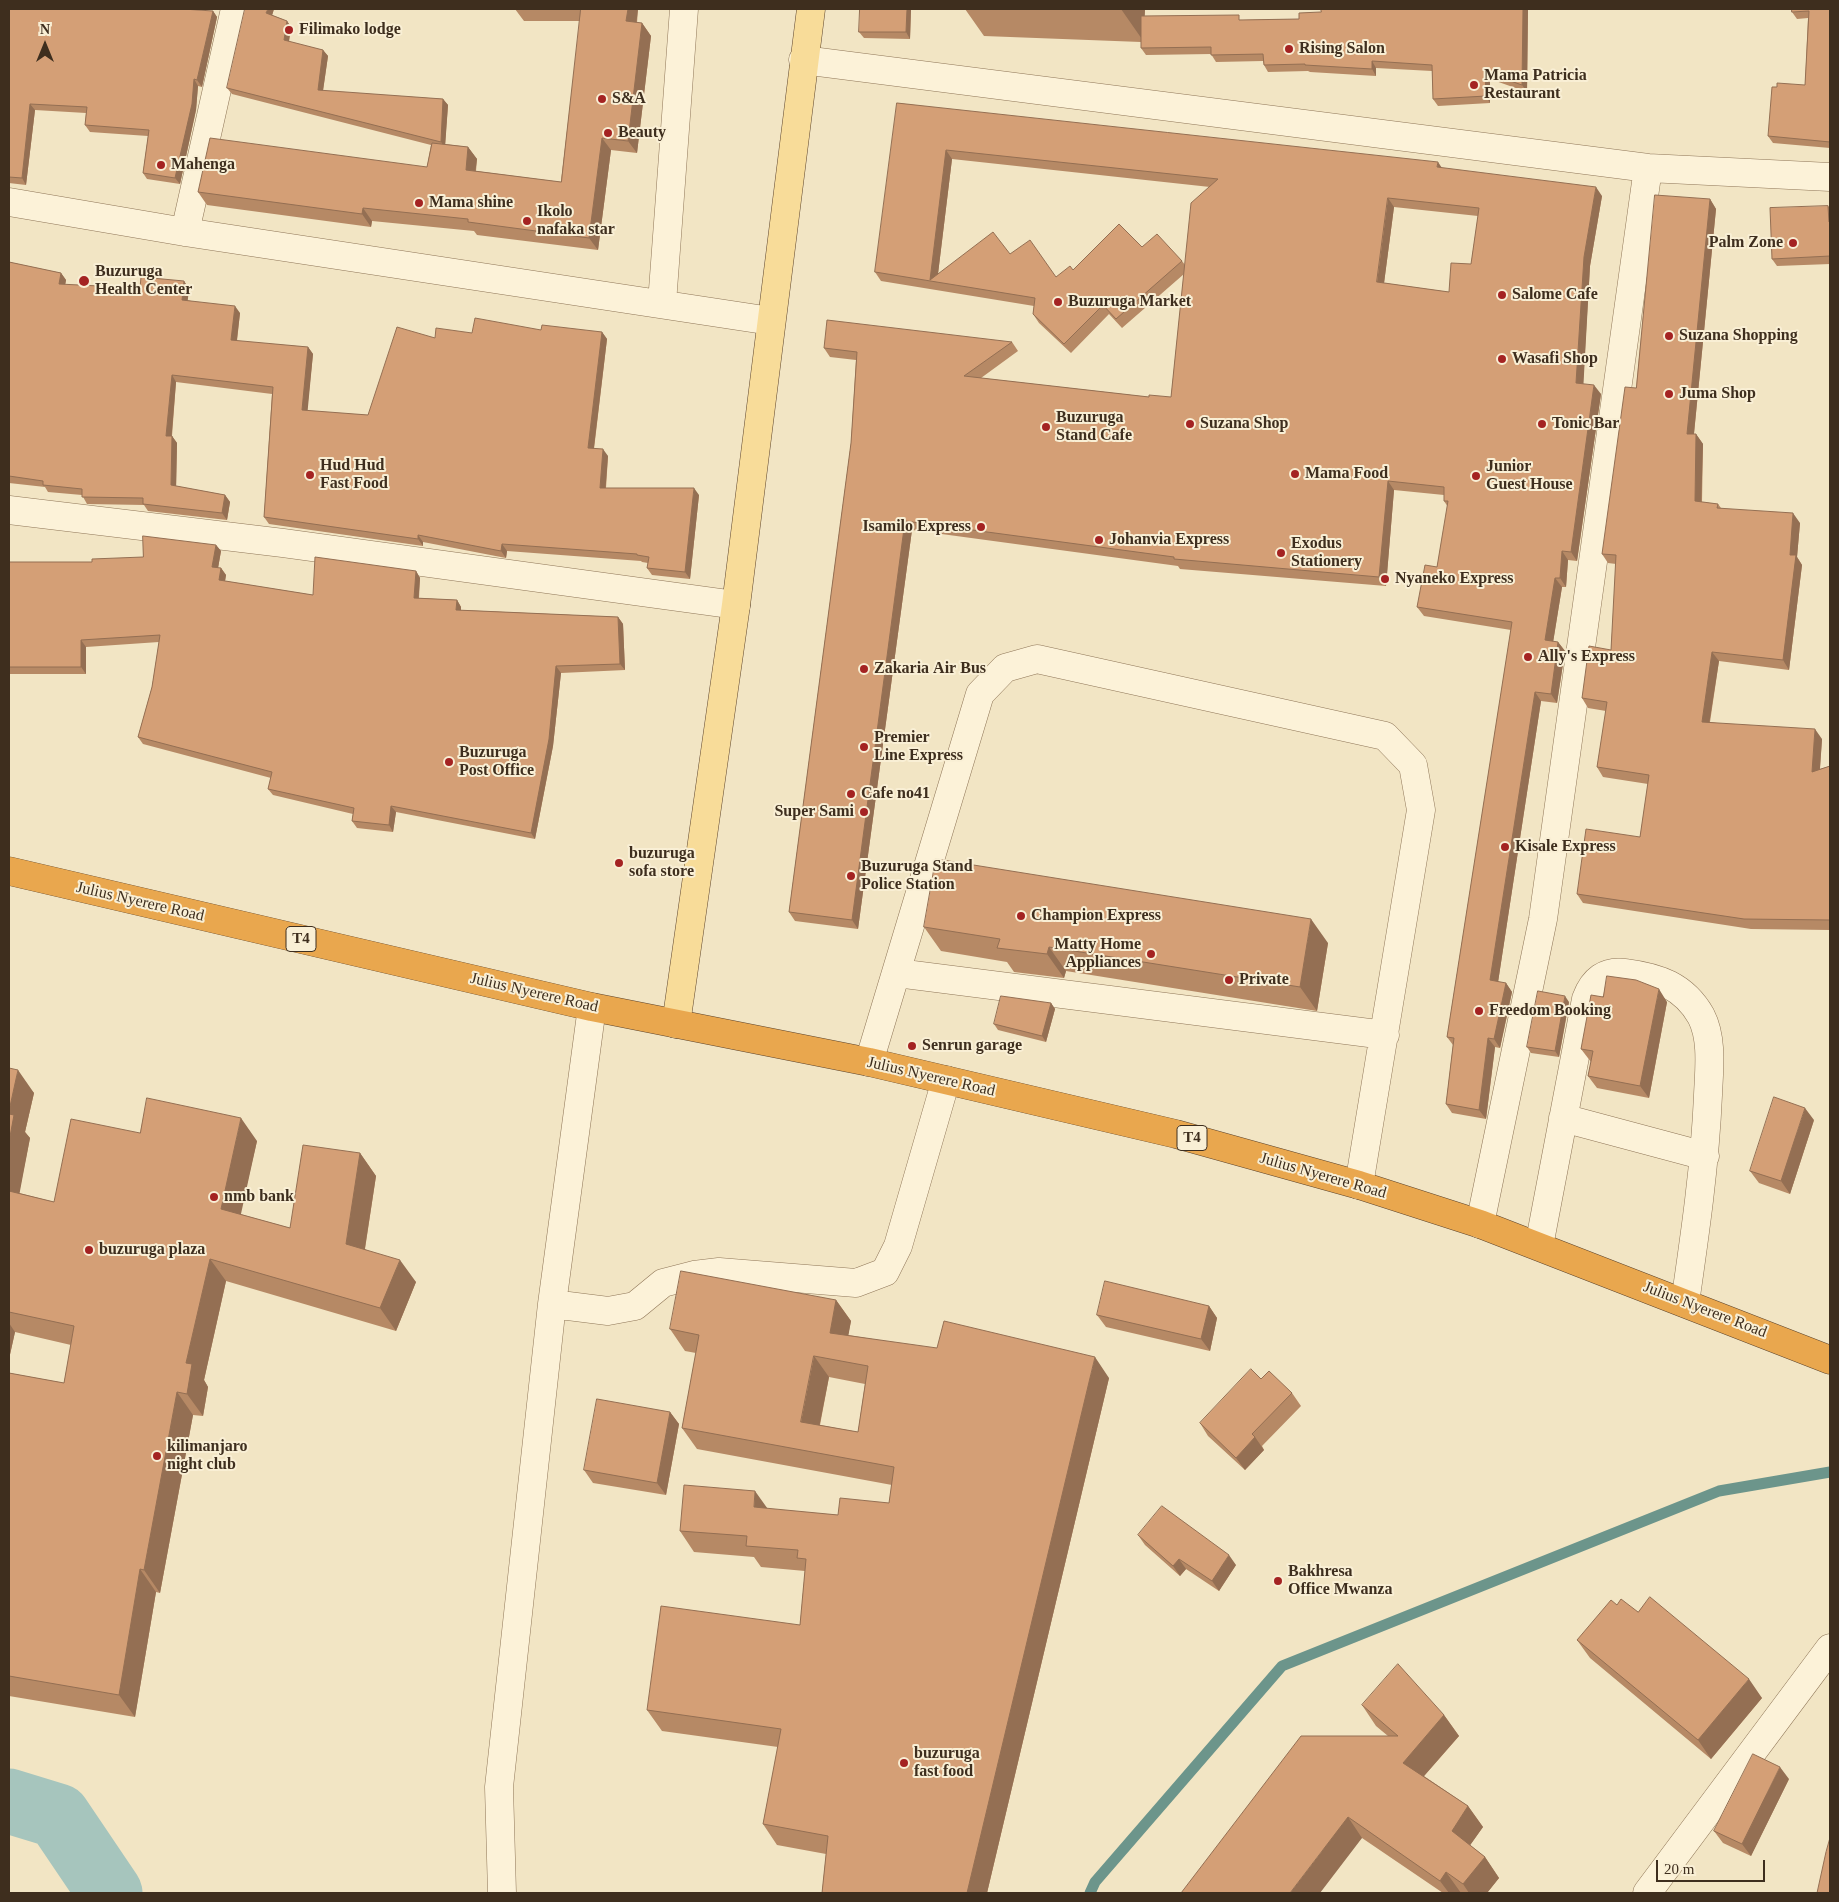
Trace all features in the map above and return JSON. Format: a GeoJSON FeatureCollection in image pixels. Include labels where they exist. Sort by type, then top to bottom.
{"type":"FeatureCollection","features":[{"type":"Feature","properties":{"kind":"highway","name":"Julius Nyerere Road"},"geometry":{"type":"LineString","coordinates":[[9,871],[592,1007],[869,1062],[1176,1134],[1360,1185],[1480,1224],[1830,1360]]}},
{"type":"Feature","properties":{"kind":"main road"},"geometry":{"type":"LineString","coordinates":[[676,1024],[736,605],[803,60],[811,9]]}},
{"type":"Feature","properties":{"kind":"street"},"geometry":{"type":"LineString","coordinates":[[185,232],[235,9]]}},
{"type":"Feature","properties":{"kind":"street"},"geometry":{"type":"LineString","coordinates":[[662,303],[684,9]]}},
{"type":"Feature","properties":{"kind":"street"},"geometry":{"type":"LineString","coordinates":[[803,60],[1648,168],[1830,177]]}},
{"type":"Feature","properties":{"kind":"street"},"geometry":{"type":"LineString","coordinates":[[1480,1224],[1543,918],[1648,168]]}},
{"type":"Feature","properties":{"kind":"street"},"geometry":{"type":"LineString","coordinates":[[9,202],[185,232],[771,321]]}},
{"type":"Feature","properties":{"kind":"street"},"geometry":{"type":"LineString","coordinates":[[9,510],[283,543],[736,605]]}},
{"type":"Feature","properties":{"kind":"street"},"geometry":{"type":"LineString","coordinates":[[869,1062],[980,694],[1005,668],[1037,659],[1385,736],[1414,765],[1421,810],[1360,1185]]}},
{"type":"Feature","properties":{"kind":"street"},"geometry":{"type":"LineString","coordinates":[[1538,1246],[1586,999],[1591,986],[1600,976],[1618,972],[1651,976],[1675,986],[1690,1000],[1702,1018],[1708,1040],[1709,1063],[1705,1156],[1685,1303]]}},
{"type":"Feature","properties":{"kind":"street"},"geometry":{"type":"LineString","coordinates":[[897,973],[1385,1035]]}},
{"type":"Feature","properties":{"kind":"street"},"geometry":{"type":"LineString","coordinates":[[502,1893],[499,1788],[552,1304],[592,1007]]}},
{"type":"Feature","properties":{"kind":"street"},"geometry":{"type":"LineString","coordinates":[[552,1304],[608,1311],[635,1306],[663,1283],[694,1274],[719,1272],[856,1283],[885,1272],[898,1246],[946,1080]]}},
{"type":"Feature","properties":{"kind":"street"},"geometry":{"type":"LineString","coordinates":[[1563,1118],[1705,1156]]}},
{"type":"Feature","properties":{"kind":"street"},"geometry":{"type":"LineString","coordinates":[[1647,1893],[1830,1648]]}},
{"type":"Feature","properties":{"kind":"building"},"geometry":{"type":"Polygon","coordinates":[[[9,9],[183,9],[213,11],[197,80],[194,79],[192,104],[175,178],[143,173],[149,130],[85,125],[87,107],[30,104],[22,178],[9,177],[9,9]]]}},
{"type":"Feature","properties":{"kind":"building"},"geometry":{"type":"Polygon","coordinates":[[[245,9],[268,9],[266,13],[287,21],[284,40],[323,50],[318,90],[443,99],[441,142],[227,88],[245,9]]]}},
{"type":"Feature","properties":{"kind":"building"},"geometry":{"type":"Polygon","coordinates":[[[581,9],[628,9],[626,21],[642,23],[628,141],[602,138],[589,238],[468,222],[468,219],[363,208],[362,214],[198,192],[210,138],[427,167],[432,143],[468,147],[466,170],[561,182],[581,9]]]}},
{"type":"Feature","properties":{"kind":"building"},"geometry":{"type":"Polygon","coordinates":[[[860,9],[907,9],[906,32],[859,32],[860,9]]]}},
{"type":"Feature","properties":{"kind":"building"},"geometry":{"type":"Polygon","coordinates":[[[1321,9],[1523,9],[1522,85],[1485,72],[1486,96],[1433,99],[1432,65],[1372,61],[1372,69],[1305,64],[1264,65],[1263,54],[1211,55],[1211,47],[1141,48],[1141,16],[1239,15],[1239,20],[1299,19],[1299,13],[1321,12],[1321,9]]]}},
{"type":"Feature","properties":{"kind":"building"},"geometry":{"type":"Polygon","coordinates":[[[1792,9],[1830,9],[1830,142],[1768,136],[1772,87],[1777,87],[1777,83],[1805,85],[1809,11],[1792,12],[1792,9]]]}},
{"type":"Feature","properties":{"kind":"building"},"geometry":{"type":"Polygon","coordinates":[[[897,103],[1438,162],[1437,167],[1596,187],[1584,257],[1576,383],[1594,385],[1571,552],[1562,551],[1560,578],[1555,578],[1545,640],[1558,642],[1551,694],[1535,692],[1490,980],[1506,983],[1494,1039],[1488,1038],[1479,1110],[1446,1104],[1454,1038],[1447,1037],[1512,622],[1417,607],[1425,565],[1437,567],[1448,501],[1444,501],[1444,487],[1388,481],[1379,577],[1174,559],[1174,557],[905,521],[852,920],[789,912],[851,443],[857,352],[824,348],[827,320],[1012,342],[964,376],[1149,397],[1149,395],[1171,397],[1191,203],[1218,179],[946,150],[930,280],[993,232],[1010,254],[1030,240],[1056,277],[1070,266],[1073,270],[1119,224],[1142,247],[1157,234],[1182,261],[1116,319],[1103,305],[1064,344],[1033,314],[1035,298],[875,272],[897,103]],[[1388,198],[1377,282],[1449,292],[1451,263],[1471,264],[1479,208],[1388,198]]]}},
{"type":"Feature","properties":{"kind":"building"},"geometry":{"type":"Polygon","coordinates":[[[1655,195],[1710,199],[1687,434],[1696,434],[1695,501],[1718,504],[1717,508],[1793,513],[1790,555],[1796,555],[1783,660],[1712,652],[1702,722],[1815,729],[1812,772],[1830,766],[1830,920],[1744,919],[1577,894],[1586,829],[1640,837],[1649,775],[1597,767],[1607,702],[1582,698],[1589,646],[1611,650],[1616,555],[1602,554],[1625,387],[1636,388],[1655,195]]]}},
{"type":"Feature","properties":{"kind":"building"},"geometry":{"type":"Polygon","coordinates":[[[1828,206],[1830,256],[1772,259],[1770,208],[1828,206]]]}},
{"type":"Feature","properties":{"kind":"building"},"geometry":{"type":"Polygon","coordinates":[[[9,262],[61,273],[59,284],[140,288],[141,277],[184,281],[182,300],[235,306],[231,340],[308,347],[302,410],[368,415],[397,327],[435,338],[436,328],[472,333],[475,318],[541,330],[542,325],[602,332],[588,448],[603,449],[600,488],[694,488],[685,572],[647,568],[649,557],[637,554],[502,544],[501,551],[418,535],[418,539],[264,517],[273,387],[172,375],[166,436],[172,436],[171,485],[225,495],[222,513],[143,504],[143,498],[82,497],[82,489],[43,485],[43,481],[9,476],[9,262]]]}},
{"type":"Feature","properties":{"kind":"building"},"geometry":{"type":"Polygon","coordinates":[[[143,536],[216,545],[212,567],[221,568],[219,580],[313,595],[315,557],[416,571],[414,598],[457,600],[456,610],[618,617],[620,664],[556,666],[549,739],[531,833],[391,806],[389,825],[352,821],[354,808],[268,789],[272,772],[138,737],[152,687],[160,635],[81,640],[81,667],[9,667],[9,562],[92,562],[92,559],[143,557],[143,536]]]}},
{"type":"Feature","properties":{"kind":"building"},"geometry":{"type":"Polygon","coordinates":[[[936,859],[1311,919],[1300,987],[1049,947],[1047,954],[997,948],[1000,939],[924,927],[936,859]]]}},
{"type":"Feature","properties":{"kind":"building"},"geometry":{"type":"Polygon","coordinates":[[[1607,976],[1636,980],[1659,989],[1640,1086],[1588,1076],[1593,1051],[1581,1049],[1591,995],[1603,997],[1607,976]]]}},
{"type":"Feature","properties":{"kind":"building"},"geometry":{"type":"Polygon","coordinates":[[[1538,991],[1565,996],[1555,1051],[1527,1047],[1538,991]]]}},
{"type":"Feature","properties":{"kind":"building"},"geometry":{"type":"Polygon","coordinates":[[[1001,996],[1051,1003],[1042,1036],[994,1024],[1001,996]]]}},
{"type":"Feature","properties":{"kind":"building"},"geometry":{"type":"Polygon","coordinates":[[[9,1068],[18,1070],[9,1111],[9,1068]]]}},
{"type":"Feature","properties":{"kind":"building"},"geometry":{"type":"Polygon","coordinates":[[[1774,1097],[1805,1108],[1781,1181],[1750,1171],[1774,1097]]]}},
{"type":"Feature","properties":{"kind":"building"},"geometry":{"type":"Polygon","coordinates":[[[147,1098],[241,1118],[221,1209],[290,1228],[303,1145],[360,1153],[346,1244],[400,1260],[380,1308],[210,1259],[186,1363],[192,1364],[187,1394],[177,1392],[144,1570],[140,1569],[119,1695],[9,1676],[9,1373],[64,1383],[74,1326],[9,1312],[9,1191],[54,1202],[71,1119],[140,1133],[147,1098]]]}},
{"type":"Feature","properties":{"kind":"building"},"geometry":{"type":"Polygon","coordinates":[[[9,1114],[14,1115],[9,1142],[9,1114]]]}},
{"type":"Feature","properties":{"kind":"building"},"geometry":{"type":"Polygon","coordinates":[[[681,1271],[836,1300],[830,1333],[937,1348],[944,1321],[1095,1357],[967,1893],[822,1893],[828,1836],[763,1824],[781,1729],[647,1710],[661,1606],[800,1625],[806,1559],[797,1558],[798,1550],[746,1546],[747,1536],[680,1531],[684,1485],[755,1491],[754,1507],[838,1515],[840,1498],[889,1503],[894,1467],[682,1428],[699,1335],[670,1329],[681,1271]],[[814,1356],[801,1422],[858,1432],[868,1366],[814,1356]]]}},
{"type":"Feature","properties":{"kind":"building"},"geometry":{"type":"Polygon","coordinates":[[[1105,1281],[1209,1306],[1201,1339],[1097,1315],[1105,1281]]]}},
{"type":"Feature","properties":{"kind":"building"},"geometry":{"type":"Polygon","coordinates":[[[1251,1369],[1261,1379],[1269,1371],[1292,1393],[1252,1434],[1255,1437],[1236,1458],[1200,1423],[1251,1369]]]}},
{"type":"Feature","properties":{"kind":"building"},"geometry":{"type":"Polygon","coordinates":[[[597,1399],[670,1412],[657,1483],[584,1470],[597,1399]]]}},
{"type":"Feature","properties":{"kind":"building"},"geometry":{"type":"Polygon","coordinates":[[[1162,1506],[1229,1555],[1212,1581],[1179,1559],[1173,1566],[1138,1535],[1162,1506]]]}},
{"type":"Feature","properties":{"kind":"building"},"geometry":{"type":"Polygon","coordinates":[[[1650,1597],[1749,1679],[1698,1740],[1577,1640],[1611,1600],[1617,1605],[1621,1599],[1638,1612],[1650,1597]]]}},
{"type":"Feature","properties":{"kind":"building"},"geometry":{"type":"Polygon","coordinates":[[[1398,1664],[1444,1715],[1403,1763],[1468,1806],[1452,1831],[1485,1857],[1463,1884],[1446,1872],[1440,1881],[1348,1817],[1290,1893],[1181,1893],[1301,1736],[1398,1736],[1362,1705],[1398,1664]]]}},
{"type":"Feature","properties":{"kind":"building"},"geometry":{"type":"Polygon","coordinates":[[[1753,1754],[1780,1767],[1742,1844],[1714,1831],[1753,1754]]]}},
{"type":"Feature","properties":{"kind":"building"},"geometry":{"type":"Polygon","coordinates":[[[1830,1838],[1830,1893],[1817,1893],[1826,1852],[1830,1838]]]}},
{"type":"Feature","properties":{"kind":"waterway"},"geometry":{"type":"LineString","coordinates":[[1090,1893],[1095,1882],[1282,1666],[1719,1491],[1830,1472]]}},
{"type":"Feature","properties":{"kind":"waterway"},"geometry":{"type":"LineString","coordinates":[[9,1801],[58,1816],[110,1893]]}},
{"type":"Feature","properties":{"kind":"place","name":"Filimako lodge"},"geometry":{"type":"Point","coordinates":[289,30]}},
{"type":"Feature","properties":{"kind":"place","name":"Rising Salon"},"geometry":{"type":"Point","coordinates":[1289,49]}},
{"type":"Feature","properties":{"kind":"place","name":"Mama Patricia Restaurant"},"geometry":{"type":"Point","coordinates":[1474,85]}},
{"type":"Feature","properties":{"kind":"place","name":"S&A"},"geometry":{"type":"Point","coordinates":[602,99]}},
{"type":"Feature","properties":{"kind":"place","name":"Beauty"},"geometry":{"type":"Point","coordinates":[608,133]}},
{"type":"Feature","properties":{"kind":"place","name":"Mahenga"},"geometry":{"type":"Point","coordinates":[161,165]}},
{"type":"Feature","properties":{"kind":"place","name":"Mama shine"},"geometry":{"type":"Point","coordinates":[419,203]}},
{"type":"Feature","properties":{"kind":"place","name":"Ikolo nafaka star"},"geometry":{"type":"Point","coordinates":[527,221]}},
{"type":"Feature","properties":{"kind":"place","name":"Palm Zone"},"geometry":{"type":"Point","coordinates":[1793,243]}},
{"type":"Feature","properties":{"kind":"place","name":"Buzuruga Health Center"},"geometry":{"type":"Point","coordinates":[84,281]}},
{"type":"Feature","properties":{"kind":"place","name":"Salome Cafe"},"geometry":{"type":"Point","coordinates":[1502,295]}},
{"type":"Feature","properties":{"kind":"place","name":"Buzuruga Market"},"geometry":{"type":"Point","coordinates":[1058,302]}},
{"type":"Feature","properties":{"kind":"place","name":"Suzana Shopping"},"geometry":{"type":"Point","coordinates":[1669,336]}},
{"type":"Feature","properties":{"kind":"place","name":"Wasafi Shop"},"geometry":{"type":"Point","coordinates":[1502,359]}},
{"type":"Feature","properties":{"kind":"place","name":"Juma Shop"},"geometry":{"type":"Point","coordinates":[1669,394]}},
{"type":"Feature","properties":{"kind":"place","name":"Suzana Shop"},"geometry":{"type":"Point","coordinates":[1190,424]}},
{"type":"Feature","properties":{"kind":"place","name":"Tonic Bar"},"geometry":{"type":"Point","coordinates":[1542,424]}},
{"type":"Feature","properties":{"kind":"place","name":"Buzuruga Stand Cafe"},"geometry":{"type":"Point","coordinates":[1046,427]}},
{"type":"Feature","properties":{"kind":"place","name":"Mama Food"},"geometry":{"type":"Point","coordinates":[1295,474]}},
{"type":"Feature","properties":{"kind":"place","name":"Hud Hud Fast Food"},"geometry":{"type":"Point","coordinates":[310,475]}},
{"type":"Feature","properties":{"kind":"place","name":"Junior Guest House"},"geometry":{"type":"Point","coordinates":[1476,476]}},
{"type":"Feature","properties":{"kind":"place","name":"Isamilo Express"},"geometry":{"type":"Point","coordinates":[981,527]}},
{"type":"Feature","properties":{"kind":"place","name":"Johanvia Express"},"geometry":{"type":"Point","coordinates":[1099,540]}},
{"type":"Feature","properties":{"kind":"place","name":"Exodus Stationery"},"geometry":{"type":"Point","coordinates":[1281,553]}},
{"type":"Feature","properties":{"kind":"place","name":"Nyaneko Express"},"geometry":{"type":"Point","coordinates":[1385,579]}},
{"type":"Feature","properties":{"kind":"place","name":"Ally's Express"},"geometry":{"type":"Point","coordinates":[1528,657]}},
{"type":"Feature","properties":{"kind":"place","name":"Zakaria Air Bus"},"geometry":{"type":"Point","coordinates":[864,669]}},
{"type":"Feature","properties":{"kind":"place","name":"Premier Line Express"},"geometry":{"type":"Point","coordinates":[864,747]}},
{"type":"Feature","properties":{"kind":"place","name":"Buzuruga Post Office"},"geometry":{"type":"Point","coordinates":[449,762]}},
{"type":"Feature","properties":{"kind":"place","name":"Cafe no41"},"geometry":{"type":"Point","coordinates":[851,794]}},
{"type":"Feature","properties":{"kind":"place","name":"Super Sami"},"geometry":{"type":"Point","coordinates":[864,812]}},
{"type":"Feature","properties":{"kind":"place","name":"Kisale Express"},"geometry":{"type":"Point","coordinates":[1505,847]}},
{"type":"Feature","properties":{"kind":"place","name":"buzuruga sofa store"},"geometry":{"type":"Point","coordinates":[619,863]}},
{"type":"Feature","properties":{"kind":"place","name":"Buzuruga Stand Police Station"},"geometry":{"type":"Point","coordinates":[851,876]}},
{"type":"Feature","properties":{"kind":"place","name":"Champion Express"},"geometry":{"type":"Point","coordinates":[1021,916]}},
{"type":"Feature","properties":{"kind":"place","name":"Matty Home Appliances"},"geometry":{"type":"Point","coordinates":[1151,954]}},
{"type":"Feature","properties":{"kind":"place","name":"Private"},"geometry":{"type":"Point","coordinates":[1229,980]}},
{"type":"Feature","properties":{"kind":"place","name":"Freedom Booking"},"geometry":{"type":"Point","coordinates":[1479,1011]}},
{"type":"Feature","properties":{"kind":"place","name":"Senrun garage"},"geometry":{"type":"Point","coordinates":[912,1046]}},
{"type":"Feature","properties":{"kind":"place","name":"nmb bank"},"geometry":{"type":"Point","coordinates":[214,1197]}},
{"type":"Feature","properties":{"kind":"place","name":"buzuruga plaza"},"geometry":{"type":"Point","coordinates":[89,1250]}},
{"type":"Feature","properties":{"kind":"place","name":"kilimanjaro night club"},"geometry":{"type":"Point","coordinates":[157,1456]}},
{"type":"Feature","properties":{"kind":"place","name":"Bakhresa Office Mwanza"},"geometry":{"type":"Point","coordinates":[1278,1581]}},
{"type":"Feature","properties":{"kind":"place","name":"buzuruga fast food"},"geometry":{"type":"Point","coordinates":[904,1763]}}]}
